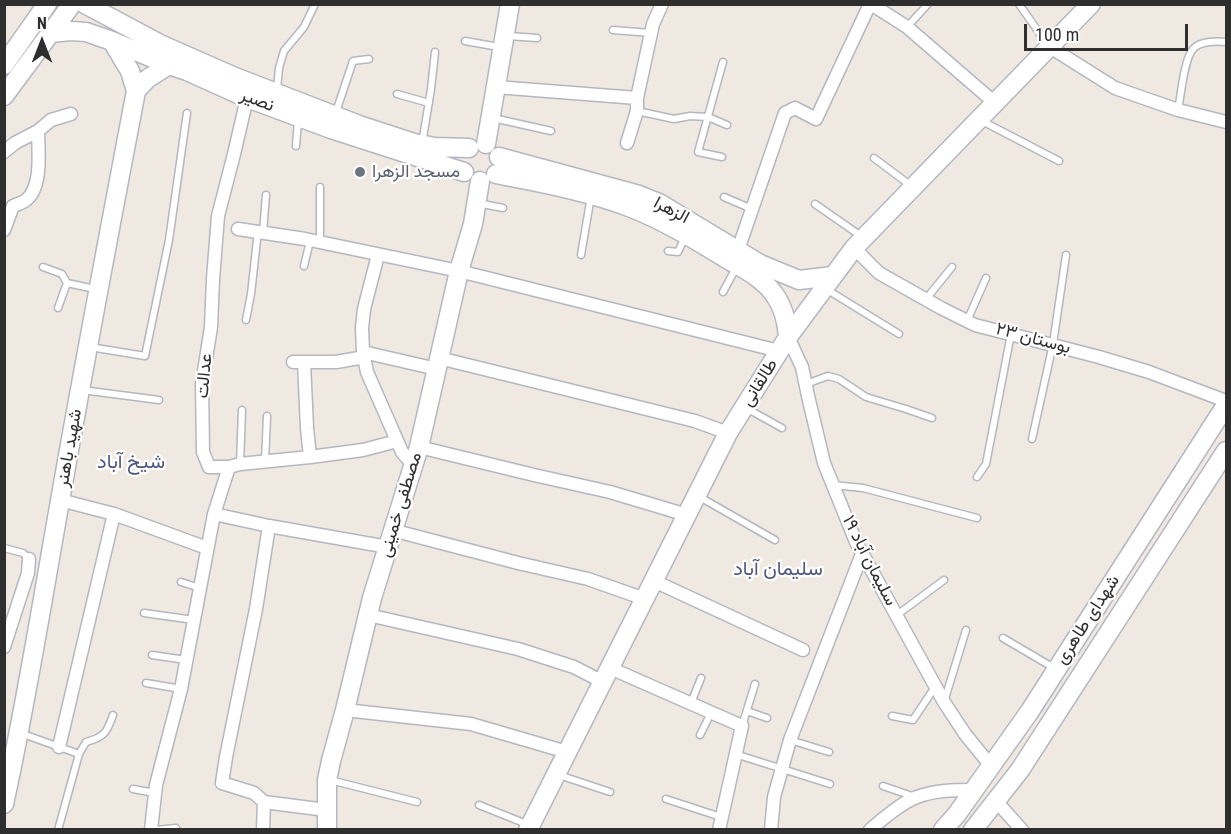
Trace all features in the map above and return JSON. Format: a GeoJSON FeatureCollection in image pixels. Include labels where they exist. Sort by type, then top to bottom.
{"type":"FeatureCollection","features":[{"type":"Feature","properties":{"kind":"street"},"geometry":{"type":"LineString","coordinates":[[4,65],[46,4]]}},
{"type":"Feature","properties":{"kind":"street"},"geometry":{"type":"LineString","coordinates":[[4,96],[72,4]]}},
{"type":"Feature","properties":{"kind":"street","name":"مصطفی خمینی"},"geometry":{"type":"LineString","coordinates":[[327,830],[327,780],[331,761],[368,615],[416,456],[459,271],[473,224],[510,4]]}},
{"type":"Feature","properties":{"kind":"street"},"geometry":{"type":"LineString","coordinates":[[627,143],[653,24],[662,4]]}},
{"type":"Feature","properties":{"kind":"street"},"geometry":{"type":"LineString","coordinates":[[738,258],[752,209],[785,114],[795,108],[816,119],[871,4],[907,27],[995,103]]}},
{"type":"Feature","properties":{"kind":"street","name":"طالقانی"},"geometry":{"type":"LineString","coordinates":[[529,827],[728,433],[784,344],[859,243],[1090,5]]}},
{"type":"Feature","properties":{"kind":"street"},"geometry":{"type":"LineString","coordinates":[[86,32],[91,8],[232,83],[277,93],[429,151],[482,163]]}},
{"type":"Feature","properties":{"kind":"street","name":"نصیر"},"geometry":{"type":"LineString","coordinates":[[51,33],[86,32],[169,65],[232,83],[247,98],[299,117],[482,163]]}},
{"type":"Feature","properties":{"kind":"street"},"geometry":{"type":"LineString","coordinates":[[112,41],[130,71],[136,91]]}},
{"type":"Feature","properties":{"kind":"street"},"geometry":{"type":"LineString","coordinates":[[1050,47],[1115,88],[1179,110],[1227,122]]}},
{"type":"Feature","properties":{"kind":"street"},"geometry":{"type":"LineString","coordinates":[[136,91],[147,78],[169,65]]}},
{"type":"Feature","properties":{"kind":"street"},"geometry":{"type":"LineString","coordinates":[[496,87],[637,104]]}},
{"type":"Feature","properties":{"kind":"street","name":"شهید باهنر"},"geometry":{"type":"LineString","coordinates":[[4,804],[14,737],[136,91]]}},
{"type":"Feature","properties":{"kind":"street","name":"عدالت"},"geometry":{"type":"LineString","coordinates":[[247,98],[218,216],[211,327],[202,384],[203,452],[209,467],[363,450],[397,441]]}},
{"type":"Feature","properties":{"kind":"street"},"geometry":{"type":"LineString","coordinates":[[4,152],[51,120],[71,114]]}},
{"type":"Feature","properties":{"kind":"street"},"geometry":{"type":"LineString","coordinates":[[429,151],[472,137],[491,117]]}},
{"type":"Feature","properties":{"kind":"street"},"geometry":{"type":"LineString","coordinates":[[4,230],[13,206],[26,200],[34,191],[39,160],[38,130]]}},
{"type":"Feature","properties":{"kind":"street","name":"الزهرا"},"geometry":{"type":"LineString","coordinates":[[482,163],[639,195],[659,203],[738,258]]}},
{"type":"Feature","properties":{"kind":"street","name":"الزهرا"},"geometry":{"type":"LineString","coordinates":[[524,172],[629,207],[738,258],[760,264],[771,277],[829,282]]}},
{"type":"Feature","properties":{"kind":"street"},"geometry":{"type":"LineString","coordinates":[[238,229],[315,241],[459,271],[784,344],[786,319],[775,295],[771,277]]}},
{"type":"Feature","properties":{"kind":"street","name":"بوستان ۲۳"},"geometry":{"type":"LineString","coordinates":[[859,243],[879,273],[975,325],[1053,344],[1149,372],[1227,403]]}},
{"type":"Feature","properties":{"kind":"street"},"geometry":{"type":"LineString","coordinates":[[378,255],[364,309],[362,328],[364,354],[368,372],[402,452],[534,475],[610,492],[687,515]]}},
{"type":"Feature","properties":{"kind":"street","name":"سلیمان آباد ۱۹"},"geometry":{"type":"LineString","coordinates":[[784,344],[802,367],[824,463],[856,542],[944,702],[964,734],[991,766]]}},
{"type":"Feature","properties":{"kind":"street"},"geometry":{"type":"LineString","coordinates":[[310,457],[299,362],[336,362],[364,354],[438,363],[695,421],[728,433]]}},
{"type":"Feature","properties":{"kind":"street","name":"شهدای طاهری"},"geometry":{"type":"LineString","coordinates":[[943,830],[957,814],[1030,711],[1227,403]]}},
{"type":"Feature","properties":{"kind":"street","name":"شهدای طاهری"},"geometry":{"type":"LineString","coordinates":[[973,830],[1020,770],[1227,451]]}},
{"type":"Feature","properties":{"kind":"street"},"geometry":{"type":"LineString","coordinates":[[151,830],[155,793],[181,689],[214,514],[234,466]]}},
{"type":"Feature","properties":{"kind":"street"},"geometry":{"type":"LineString","coordinates":[[1170,493],[1191,505]]}},
{"type":"Feature","properties":{"kind":"street"},"geometry":{"type":"LineString","coordinates":[[60,500],[114,514],[207,548]]}},
{"type":"Feature","properties":{"kind":"street"},"geometry":{"type":"LineString","coordinates":[[59,747],[114,514]]}},
{"type":"Feature","properties":{"kind":"street"},"geometry":{"type":"LineString","coordinates":[[214,514],[269,526],[390,538],[518,563],[588,579],[645,599]]}},
{"type":"Feature","properties":{"kind":"street"},"geometry":{"type":"LineString","coordinates":[[269,526],[256,609],[222,783],[254,793],[264,802],[326,810]]}},
{"type":"Feature","properties":{"kind":"street"},"geometry":{"type":"LineString","coordinates":[[771,830],[774,797],[790,740],[862,554]]}},
{"type":"Feature","properties":{"kind":"street"},"geometry":{"type":"LineString","coordinates":[[4,647],[28,573],[29,559]]}},
{"type":"Feature","properties":{"kind":"street"},"geometry":{"type":"LineString","coordinates":[[654,581],[803,650]]}},
{"type":"Feature","properties":{"kind":"street"},"geometry":{"type":"LineString","coordinates":[[368,615],[518,649],[607,675],[691,704],[742,726],[720,824]]}},
{"type":"Feature","properties":{"kind":"street"},"geometry":{"type":"LineString","coordinates":[[345,710],[471,724],[567,752]]}},
{"type":"Feature","properties":{"kind":"street"},"geometry":{"type":"LineString","coordinates":[[870,830],[885,817],[916,797],[951,790],[974,790]]}},
{"type":"Feature","properties":{"kind":"street"},"geometry":{"type":"LineString","coordinates":[[996,801],[1022,830]]}},
{"type":"Feature","properties":{"kind":"street"},"geometry":{"type":"LineString","coordinates":[[263,830],[264,802]]}},
{"type":"Feature","properties":{"kind":"lane","name":"نصیر"},"geometry":{"type":"LineString","coordinates":[[277,93],[279,68],[284,51],[304,27],[315,4]]}},
{"type":"Feature","properties":{"kind":"lane"},"geometry":{"type":"LineString","coordinates":[[907,27],[928,4]]}},
{"type":"Feature","properties":{"kind":"lane"},"geometry":{"type":"LineString","coordinates":[[1020,4],[1050,47]]}},
{"type":"Feature","properties":{"kind":"lane"},"geometry":{"type":"LineString","coordinates":[[613,30],[651,33]]}},
{"type":"Feature","properties":{"kind":"lane"},"geometry":{"type":"LineString","coordinates":[[465,41],[504,42],[537,38]]}},
{"type":"Feature","properties":{"kind":"lane"},"geometry":{"type":"LineString","coordinates":[[1179,110],[1187,57],[1195,47],[1215,41],[1227,42]]}},
{"type":"Feature","properties":{"kind":"lane"},"geometry":{"type":"LineString","coordinates":[[429,151],[429,103],[435,52]]}},
{"type":"Feature","properties":{"kind":"lane"},"geometry":{"type":"LineString","coordinates":[[335,115],[352,61],[369,59]]}},
{"type":"Feature","properties":{"kind":"lane"},"geometry":{"type":"LineString","coordinates":[[722,157],[698,152],[723,62]]}},
{"type":"Feature","properties":{"kind":"lane"},"geometry":{"type":"LineString","coordinates":[[397,94],[429,103]]}},
{"type":"Feature","properties":{"kind":"lane"},"geometry":{"type":"LineString","coordinates":[[637,104],[674,119],[690,116],[708,117],[727,124]]}},
{"type":"Feature","properties":{"kind":"lane"},"geometry":{"type":"LineString","coordinates":[[88,347],[145,356],[169,240],[187,113]]}},
{"type":"Feature","properties":{"kind":"lane"},"geometry":{"type":"LineString","coordinates":[[296,147],[299,117]]}},
{"type":"Feature","properties":{"kind":"lane"},"geometry":{"type":"LineString","coordinates":[[491,117],[551,131]]}},
{"type":"Feature","properties":{"kind":"lane"},"geometry":{"type":"LineString","coordinates":[[979,120],[1059,161]]}},
{"type":"Feature","properties":{"kind":"lane"},"geometry":{"type":"LineString","coordinates":[[874,158],[913,188]]}},
{"type":"Feature","properties":{"kind":"lane"},"geometry":{"type":"LineString","coordinates":[[304,266],[315,241],[320,187]]}},
{"type":"Feature","properties":{"kind":"lane"},"geometry":{"type":"LineString","coordinates":[[246,320],[266,195]]}},
{"type":"Feature","properties":{"kind":"lane"},"geometry":{"type":"LineString","coordinates":[[581,255],[591,196]]}},
{"type":"Feature","properties":{"kind":"lane"},"geometry":{"type":"LineString","coordinates":[[724,197],[752,209]]}},
{"type":"Feature","properties":{"kind":"lane"},"geometry":{"type":"LineString","coordinates":[[477,203],[503,208]]}},
{"type":"Feature","properties":{"kind":"lane"},"geometry":{"type":"LineString","coordinates":[[815,204],[859,243]]}},
{"type":"Feature","properties":{"kind":"lane"},"geometry":{"type":"LineString","coordinates":[[668,251],[678,252],[686,235]]}},
{"type":"Feature","properties":{"kind":"lane"},"geometry":{"type":"LineString","coordinates":[[1032,439],[1053,344],[1066,255]]}},
{"type":"Feature","properties":{"kind":"lane"},"geometry":{"type":"LineString","coordinates":[[723,292],[738,258]]}},
{"type":"Feature","properties":{"kind":"lane"},"geometry":{"type":"LineString","coordinates":[[43,267],[62,274],[67,283],[99,290]]}},
{"type":"Feature","properties":{"kind":"lane"},"geometry":{"type":"LineString","coordinates":[[926,300],[952,267]]}},
{"type":"Feature","properties":{"kind":"lane"},"geometry":{"type":"LineString","coordinates":[[967,321],[986,278]]}},
{"type":"Feature","properties":{"kind":"lane"},"geometry":{"type":"LineString","coordinates":[[829,282],[899,334]]}},
{"type":"Feature","properties":{"kind":"lane"},"geometry":{"type":"LineString","coordinates":[[58,308],[67,283]]}},
{"type":"Feature","properties":{"kind":"lane"},"geometry":{"type":"LineString","coordinates":[[977,477],[986,464],[1011,334]]}},
{"type":"Feature","properties":{"kind":"lane"},"geometry":{"type":"LineString","coordinates":[[806,384],[828,376],[839,379],[866,397],[932,418]]}},
{"type":"Feature","properties":{"kind":"lane"},"geometry":{"type":"LineString","coordinates":[[80,390],[159,400]]}},
{"type":"Feature","properties":{"kind":"lane"},"geometry":{"type":"LineString","coordinates":[[744,407],[782,428]]}},
{"type":"Feature","properties":{"kind":"lane"},"geometry":{"type":"LineString","coordinates":[[234,466],[242,410]]}},
{"type":"Feature","properties":{"kind":"lane"},"geometry":{"type":"LineString","coordinates":[[266,462],[267,416]]}},
{"type":"Feature","properties":{"kind":"lane"},"geometry":{"type":"LineString","coordinates":[[833,485],[863,488],[977,518]]}},
{"type":"Feature","properties":{"kind":"lane"},"geometry":{"type":"LineString","coordinates":[[697,495],[775,540]]}},
{"type":"Feature","properties":{"kind":"lane"},"geometry":{"type":"LineString","coordinates":[[4,548],[23,553],[29,559]]}},
{"type":"Feature","properties":{"kind":"lane"},"geometry":{"type":"LineString","coordinates":[[897,615],[944,580]]}},
{"type":"Feature","properties":{"kind":"lane"},"geometry":{"type":"LineString","coordinates":[[181,582],[201,588]]}},
{"type":"Feature","properties":{"kind":"lane"},"geometry":{"type":"LineString","coordinates":[[144,613],[194,620]]}},
{"type":"Feature","properties":{"kind":"lane"},"geometry":{"type":"LineString","coordinates":[[944,702],[966,630]]}},
{"type":"Feature","properties":{"kind":"lane"},"geometry":{"type":"LineString","coordinates":[[1003,638],[1057,670]]}},
{"type":"Feature","properties":{"kind":"lane"},"geometry":{"type":"LineString","coordinates":[[153,655],[186,660]]}},
{"type":"Feature","properties":{"kind":"lane"},"geometry":{"type":"LineString","coordinates":[[691,704],[701,678]]}},
{"type":"Feature","properties":{"kind":"lane"},"geometry":{"type":"LineString","coordinates":[[146,683],[181,689]]}},
{"type":"Feature","properties":{"kind":"lane"},"geometry":{"type":"LineString","coordinates":[[742,726],[755,684]]}},
{"type":"Feature","properties":{"kind":"lane"},"geometry":{"type":"LineString","coordinates":[[892,716],[913,720],[935,687]]}},
{"type":"Feature","properties":{"kind":"lane"},"geometry":{"type":"LineString","coordinates":[[747,711],[767,718]]}},
{"type":"Feature","properties":{"kind":"lane"},"geometry":{"type":"LineString","coordinates":[[700,735],[711,712]]}},
{"type":"Feature","properties":{"kind":"lane"},"geometry":{"type":"LineString","coordinates":[[58,830],[79,754],[86,742],[105,734],[113,715]]}},
{"type":"Feature","properties":{"kind":"lane"},"geometry":{"type":"LineString","coordinates":[[14,737],[79,754]]}},
{"type":"Feature","properties":{"kind":"lane"},"geometry":{"type":"LineString","coordinates":[[790,740],[830,752]]}},
{"type":"Feature","properties":{"kind":"lane"},"geometry":{"type":"LineString","coordinates":[[735,754],[830,784]]}},
{"type":"Feature","properties":{"kind":"lane"},"geometry":{"type":"LineString","coordinates":[[556,774],[610,792]]}},
{"type":"Feature","properties":{"kind":"lane"},"geometry":{"type":"LineString","coordinates":[[327,780],[417,802]]}},
{"type":"Feature","properties":{"kind":"lane"},"geometry":{"type":"LineString","coordinates":[[883,786],[916,797]]}},
{"type":"Feature","properties":{"kind":"lane"},"geometry":{"type":"LineString","coordinates":[[133,789],[155,793]]}},
{"type":"Feature","properties":{"kind":"lane"},"geometry":{"type":"LineString","coordinates":[[666,799],[720,824]]}},
{"type":"Feature","properties":{"kind":"lane"},"geometry":{"type":"LineString","coordinates":[[479,805],[529,827]]}},
{"type":"Feature","properties":{"kind":"lane"},"geometry":{"type":"LineString","coordinates":[[156,830],[176,828]]}},
{"type":"Feature","properties":{"kind":"place","name":"مسجد الزهرا"},"geometry":{"type":"Point","coordinates":[360,172]}},
{"type":"Feature","properties":{"kind":"district","name":"شیخ آباد"},"geometry":{"type":"Point","coordinates":[131,463]}},
{"type":"Feature","properties":{"kind":"district","name":"سلیمان آباد"},"geometry":{"type":"Point","coordinates":[778,570]}}]}
